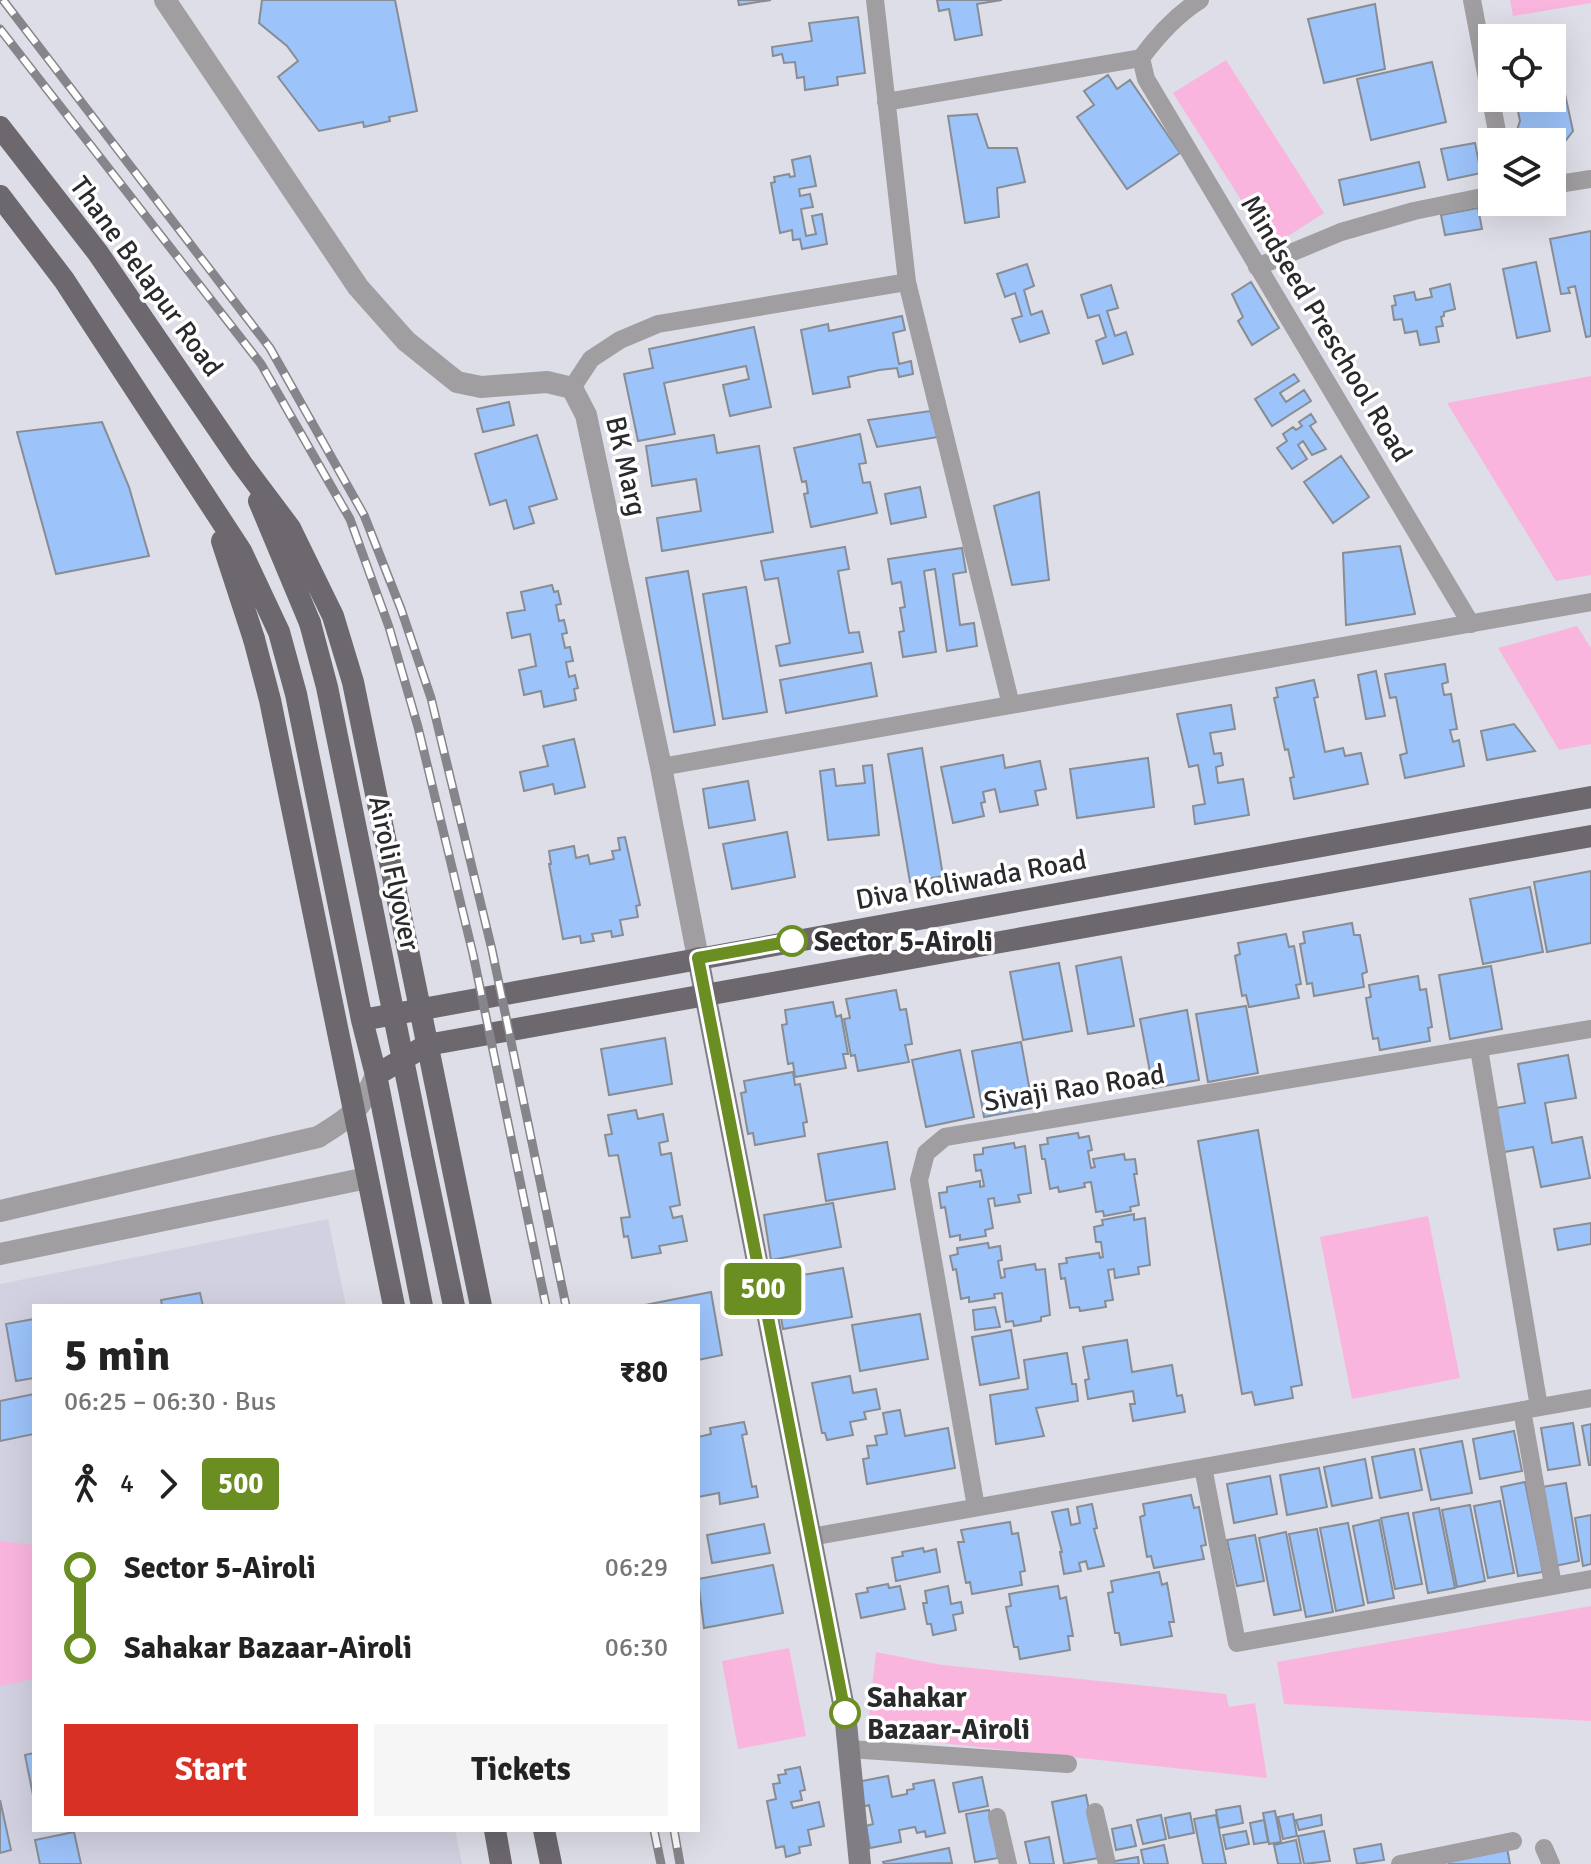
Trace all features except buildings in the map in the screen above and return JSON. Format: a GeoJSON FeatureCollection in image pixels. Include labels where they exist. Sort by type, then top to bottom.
{"type":"FeatureCollection","features":[{"type":"Feature","properties":{"kind":"main road","name":"Thane Belapur Road"},"geometry":{"type":"LineString","coordinates":[[0,127],[98,253],[242,464]]}},
{"type":"Feature","properties":{"kind":"main road"},"geometry":{"type":"LineString","coordinates":[[0,196],[64,280],[241,551],[264,594],[287,655],[422,1304]]}},
{"type":"Feature","properties":{"kind":"main road","name":"Airoli Flyover"},"geometry":{"type":"LineString","coordinates":[[242,464],[310,623],[327,687],[454,1304]]}},
{"type":"Feature","properties":{"kind":"main road"},"geometry":{"type":"LineString","coordinates":[[242,464],[290,528],[315,575],[342,641],[481,1304]]}},
{"type":"Feature","properties":{"kind":"main road"},"geometry":{"type":"LineString","coordinates":[[200,489],[229,558],[270,700],[394,1304]]}},
{"type":"Feature","properties":{"kind":"main road","name":"Diva Koliwada Road"},"geometry":{"type":"LineString","coordinates":[[362,1020],[1591,797]]}},
{"type":"Feature","properties":{"kind":"main road"},"geometry":{"type":"LineString","coordinates":[[376,1075],[427,1045],[1591,836]]}},
{"type":"Feature","properties":{"kind":"main road"},"geometry":{"type":"LineString","coordinates":[[698,958],[845,1713],[860,1864]]}},
{"type":"Feature","properties":{"kind":"main road"},"geometry":{"type":"LineString","coordinates":[[495,1832],[501,1864]]}},
{"type":"Feature","properties":{"kind":"main road"},"geometry":{"type":"LineString","coordinates":[[544,1832],[551,1864]]}},
{"type":"Feature","properties":{"kind":"street"},"geometry":{"type":"LineString","coordinates":[[165,0],[358,287],[406,341],[457,382],[481,387],[547,382],[572,388],[591,359],[620,340],[658,324],[907,282]]}},
{"type":"Feature","properties":{"kind":"street"},"geometry":{"type":"LineString","coordinates":[[875,0],[907,282],[1011,705]]}},
{"type":"Feature","properties":{"kind":"street"},"geometry":{"type":"LineString","coordinates":[[886,102],[1141,58],[1184,10],[1200,0]]}},
{"type":"Feature","properties":{"kind":"street"},"geometry":{"type":"LineString","coordinates":[[1472,0],[1496,128]]}},
{"type":"Feature","properties":{"kind":"street","name":"Mindseed Preschool Road"},"geometry":{"type":"LineString","coordinates":[[1141,58],[1146,79],[1471,624]]}},
{"type":"Feature","properties":{"kind":"street"},"geometry":{"type":"LineString","coordinates":[[1566,183],[1591,179]]}},
{"type":"Feature","properties":{"kind":"street"},"geometry":{"type":"LineString","coordinates":[[1257,267],[1341,232],[1414,211],[1478,198]]}},
{"type":"Feature","properties":{"kind":"street","name":"BK Marg"},"geometry":{"type":"LineString","coordinates":[[572,388],[586,415],[698,958]]}},
{"type":"Feature","properties":{"kind":"street"},"geometry":{"type":"LineString","coordinates":[[661,767],[1591,602]]}},
{"type":"Feature","properties":{"kind":"street","name":"Sivaji Rao Road"},"geometry":{"type":"LineString","coordinates":[[976,1507],[919,1180],[926,1153],[945,1137],[1591,1029]]}},
{"type":"Feature","properties":{"kind":"street"},"geometry":{"type":"LineString","coordinates":[[1479,1049],[1531,1408],[1553,1585]]}},
{"type":"Feature","properties":{"kind":"street"},"geometry":{"type":"LineString","coordinates":[[0,1211],[318,1137],[346,1120],[364,1102],[376,1075]]}},
{"type":"Feature","properties":{"kind":"street"},"geometry":{"type":"LineString","coordinates":[[0,1254],[367,1178]]}},
{"type":"Feature","properties":{"kind":"street"},"geometry":{"type":"LineString","coordinates":[[811,1537],[1591,1398]]}},
{"type":"Feature","properties":{"kind":"street"},"geometry":{"type":"LineString","coordinates":[[1203,1467],[1237,1643],[1591,1579]]}},
{"type":"Feature","properties":{"kind":"street"},"geometry":{"type":"LineString","coordinates":[[849,1749],[1068,1764]]}},
{"type":"Feature","properties":{"kind":"street"},"geometry":{"type":"LineString","coordinates":[[1095,1812],[1107,1864]]}},
{"type":"Feature","properties":{"kind":"street"},"geometry":{"type":"LineString","coordinates":[[997,1817],[1008,1864]]}},
{"type":"Feature","properties":{"kind":"street"},"geometry":{"type":"LineString","coordinates":[[1400,1864],[1513,1841]]}},
{"type":"Feature","properties":{"kind":"shaded area"},"geometry":{"type":"Polygon","coordinates":[[[1510,0],[1591,0],[1591,3],[1513,16],[1510,0]]]}},
{"type":"Feature","properties":{"kind":"shaded area"},"geometry":{"type":"Polygon","coordinates":[[[1226,60],[1324,213],[1271,247],[1173,93],[1226,60]]]}},
{"type":"Feature","properties":{"kind":"shaded area"},"geometry":{"type":"Polygon","coordinates":[[[1591,376],[1591,575],[1556,581],[1447,403],[1591,376]]]}},
{"type":"Feature","properties":{"kind":"shaded area"},"geometry":{"type":"Polygon","coordinates":[[[1577,626],[1591,648],[1591,744],[1559,750],[1498,648],[1577,626]]]}},
{"type":"Feature","properties":{"kind":"shaded area"},"geometry":{"type":"Polygon","coordinates":[[[1428,1216],[1460,1378],[1352,1399],[1320,1237],[1428,1216]]]}},
{"type":"Feature","properties":{"kind":"shaded area"},"geometry":{"type":"Polygon","coordinates":[[[328,1219],[346,1304],[32,1304],[32,1832],[455,1832],[462,1864],[0,1864],[0,1284],[328,1219]]]}},
{"type":"Feature","properties":{"kind":"shaded area"},"geometry":{"type":"Polygon","coordinates":[[[0,1541],[32,1545],[32,1679],[0,1686],[0,1541]]]}},
{"type":"Feature","properties":{"kind":"shaded area"},"geometry":{"type":"Polygon","coordinates":[[[1591,1606],[1591,1721],[1284,1704],[1277,1662],[1591,1606]]]}},
{"type":"Feature","properties":{"kind":"shaded area"},"geometry":{"type":"Polygon","coordinates":[[[789,1648],[806,1736],[738,1749],[722,1661],[789,1648]]]}},
{"type":"Feature","properties":{"kind":"shaded area"},"geometry":{"type":"Polygon","coordinates":[[[876,1652],[942,1665],[1226,1694],[1229,1707],[1255,1703],[1267,1778],[867,1735],[876,1652]]]}},
{"type":"Feature","properties":{"kind":"railway"},"geometry":{"type":"LineString","coordinates":[[3,0],[270,348],[364,515],[401,609],[431,698],[492,950],[566,1304]]}},
{"type":"Feature","properties":{"kind":"railway"},"geometry":{"type":"LineString","coordinates":[[0,29],[261,364],[350,519],[389,627],[418,727],[473,954],[546,1304]]}},
{"type":"Feature","properties":{"kind":"railway"},"geometry":{"type":"LineString","coordinates":[[654,1832],[661,1864]]}},
{"type":"Feature","properties":{"kind":"railway"},"geometry":{"type":"LineString","coordinates":[[674,1832],[680,1864]]}},
{"type":"Feature","properties":{"kind":"bus line","name":"500"},"geometry":{"type":"LineString","coordinates":[[792,941],[698,958],[845,1713]]}},
{"type":"Feature","properties":{"kind":"place","name":"Sector 5-Airoli"},"geometry":{"type":"Point","coordinates":[792,941]}},
{"type":"Feature","properties":{"kind":"place","name":"Sahakar Bazaar-Airoli"},"geometry":{"type":"Point","coordinates":[845,1713]}}]}
